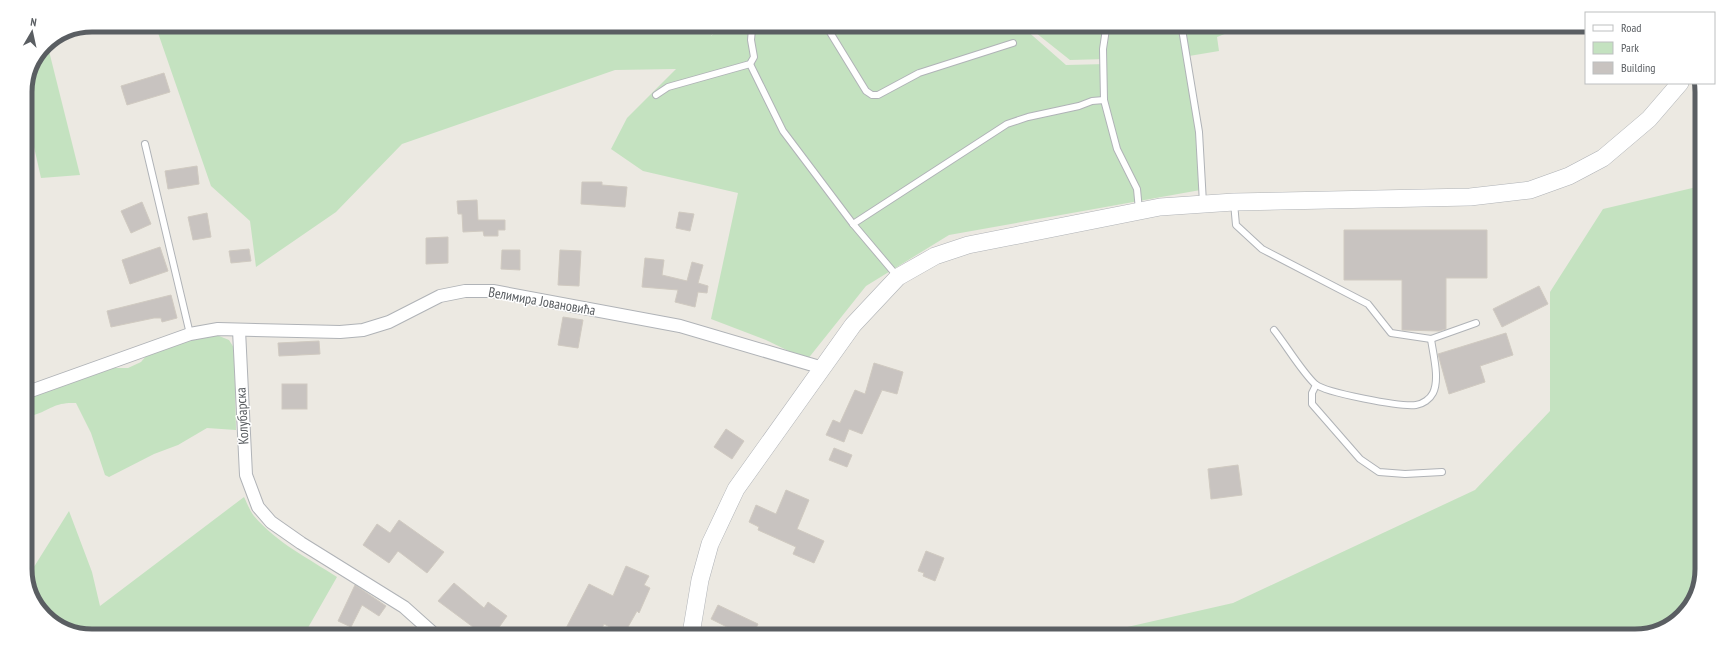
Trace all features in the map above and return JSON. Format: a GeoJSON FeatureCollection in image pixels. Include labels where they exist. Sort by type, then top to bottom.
{"type":"FeatureCollection","features":[{"type":"Feature","properties":{"kind":"main road"},"geometry":{"type":"LineString","coordinates":[[692,629],[700,580],[710,544],[736,489],[853,325],[898,277],[935,256],[968,245],[1160,207],[1234,202],[1470,198],[1530,190],[1569,176],[1602,158],[1649,119],[1679,84]]}},
{"type":"Feature","properties":{"kind":"street","name":"Велимира Јовановића"},"geometry":{"type":"LineString","coordinates":[[238,330],[340,332],[363,330],[389,322],[440,296],[465,291],[493,291],[680,326],[823,368]]}},
{"type":"Feature","properties":{"kind":"street"},"geometry":{"type":"LineString","coordinates":[[32,388],[190,334],[218,329],[238,330]]}},
{"type":"Feature","properties":{"kind":"street","name":"Колубарска"},"geometry":{"type":"LineString","coordinates":[[238,330],[246,475],[258,507],[271,522],[301,543],[404,607],[429,629]]}},
{"type":"Feature","properties":{"kind":"lane"},"geometry":{"type":"LineString","coordinates":[[656,95],[668,87],[750,64],[754,57],[751,40],[752,32]]}},
{"type":"Feature","properties":{"kind":"lane"},"geometry":{"type":"LineString","coordinates":[[830,32],[866,91],[872,95],[883,93],[919,73],[1013,43]]}},
{"type":"Feature","properties":{"kind":"lane"},"geometry":{"type":"LineString","coordinates":[[1106,32],[1103,49],[1104,100],[1117,149],[1137,189],[1140,212]]}},
{"type":"Feature","properties":{"kind":"lane"},"geometry":{"type":"LineString","coordinates":[[1182,32],[1199,132],[1204,204]]}},
{"type":"Feature","properties":{"kind":"lane"},"geometry":{"type":"LineString","coordinates":[[750,64],[783,131],[853,224],[898,277]]}},
{"type":"Feature","properties":{"kind":"lane"},"geometry":{"type":"LineString","coordinates":[[853,224],[1007,124],[1028,116],[1079,106],[1092,101],[1104,100]]}},
{"type":"Feature","properties":{"kind":"lane"},"geometry":{"type":"LineString","coordinates":[[145,144],[190,334]]}},
{"type":"Feature","properties":{"kind":"lane"},"geometry":{"type":"LineString","coordinates":[[1234,202],[1236,225],[1262,249],[1368,304],[1391,333],[1431,339],[1476,323]]}},
{"type":"Feature","properties":{"kind":"lane"},"geometry":{"type":"LineString","coordinates":[[1274,330],[1316,384],[1332,392],[1400,405],[1417,405],[1426,402],[1433,393],[1436,376],[1431,339]]}},
{"type":"Feature","properties":{"kind":"lane"},"geometry":{"type":"LineString","coordinates":[[1316,384],[1312,393],[1312,404],[1360,459],[1379,472],[1405,474],[1442,472]]}},
{"type":"Feature","properties":{"kind":"green space"},"geometry":{"type":"Polygon","coordinates":[[[158,32],[714,32],[711,36],[715,32],[1028,32],[1066,65],[1107,64],[1107,59],[1070,60],[1035,32],[1230,32],[1217,37],[1219,51],[1189,56],[1206,189],[949,235],[866,286],[807,360],[766,340],[711,319],[738,193],[643,171],[611,149],[627,118],[676,69],[615,70],[402,144],[336,212],[256,267],[250,221],[211,186],[158,32]]]}},
{"type":"Feature","properties":{"kind":"green space"},"geometry":{"type":"Polygon","coordinates":[[[47,52],[49,52],[80,175],[41,178],[32,138],[32,92],[33,80],[37,69],[47,52]]]}},
{"type":"Feature","properties":{"kind":"green space"},"geometry":{"type":"Polygon","coordinates":[[[1695,187],[1695,569],[1692,588],[1683,606],[1678,612],[1662,623],[1647,628],[1635,629],[1118,629],[1233,603],[1475,490],[1550,411],[1550,292],[1603,209],[1695,187]]]}},
{"type":"Feature","properties":{"kind":"green space"},"geometry":{"type":"Polygon","coordinates":[[[214,334],[229,340],[234,348],[236,430],[207,428],[178,445],[154,454],[109,477],[105,475],[91,433],[76,403],[58,405],[34,415],[32,413],[32,396],[94,373],[113,368],[128,368],[141,362],[147,355],[199,336],[214,334]]]}},
{"type":"Feature","properties":{"kind":"green space"},"geometry":{"type":"Polygon","coordinates":[[[244,497],[254,516],[263,526],[293,550],[337,577],[307,629],[80,628],[65,623],[49,612],[44,606],[35,588],[32,573],[32,570],[69,511],[92,572],[100,606],[244,497]]]}},
{"type":"Feature","properties":{"kind":"building"},"geometry":{"type":"Polygon","coordinates":[[[164,73],[170,92],[127,105],[121,86],[164,73]]]}},
{"type":"Feature","properties":{"kind":"building"},"geometry":{"type":"Polygon","coordinates":[[[197,166],[199,184],[168,189],[165,171],[197,166]]]}},
{"type":"Feature","properties":{"kind":"building"},"geometry":{"type":"Polygon","coordinates":[[[582,182],[602,182],[602,185],[627,187],[625,207],[581,204],[582,182]]]}},
{"type":"Feature","properties":{"kind":"building"},"geometry":{"type":"Polygon","coordinates":[[[477,200],[478,220],[505,220],[505,230],[498,230],[498,236],[484,236],[483,231],[463,232],[462,214],[458,214],[457,201],[477,200]]]}},
{"type":"Feature","properties":{"kind":"building"},"geometry":{"type":"Polygon","coordinates":[[[142,202],[151,224],[131,233],[121,211],[142,202]]]}},
{"type":"Feature","properties":{"kind":"building"},"geometry":{"type":"Polygon","coordinates":[[[679,212],[694,214],[690,231],[676,228],[679,212]]]}},
{"type":"Feature","properties":{"kind":"building"},"geometry":{"type":"Polygon","coordinates":[[[207,213],[211,237],[193,240],[188,217],[207,213]]]}},
{"type":"Feature","properties":{"kind":"building"},"geometry":{"type":"Polygon","coordinates":[[[1344,230],[1487,230],[1487,278],[1446,278],[1446,329],[1439,331],[1402,330],[1402,280],[1344,280],[1344,230]]]}},
{"type":"Feature","properties":{"kind":"building"},"geometry":{"type":"Polygon","coordinates":[[[448,237],[448,263],[426,264],[426,238],[448,237]]]}},
{"type":"Feature","properties":{"kind":"building"},"geometry":{"type":"Polygon","coordinates":[[[160,247],[168,271],[130,284],[122,260],[160,247]]]}},
{"type":"Feature","properties":{"kind":"building"},"geometry":{"type":"Polygon","coordinates":[[[249,249],[251,261],[231,263],[229,251],[249,249]]]}},
{"type":"Feature","properties":{"kind":"building"},"geometry":{"type":"Polygon","coordinates":[[[502,250],[520,250],[520,270],[501,269],[502,250]]]}},
{"type":"Feature","properties":{"kind":"building"},"geometry":{"type":"Polygon","coordinates":[[[560,250],[581,251],[579,286],[558,285],[560,250]]]}},
{"type":"Feature","properties":{"kind":"building"},"geometry":{"type":"Polygon","coordinates":[[[645,258],[664,260],[662,275],[687,281],[692,262],[703,265],[698,283],[708,286],[707,293],[698,292],[695,307],[675,302],[678,290],[642,287],[645,258]]]}},
{"type":"Feature","properties":{"kind":"building"},"geometry":{"type":"Polygon","coordinates":[[[1539,286],[1548,304],[1502,327],[1493,309],[1539,286]]]}},
{"type":"Feature","properties":{"kind":"building"},"geometry":{"type":"Polygon","coordinates":[[[171,295],[177,318],[162,322],[161,318],[154,318],[111,327],[107,311],[171,295]]]}},
{"type":"Feature","properties":{"kind":"building"},"geometry":{"type":"Polygon","coordinates":[[[563,317],[583,320],[578,348],[558,345],[563,317]]]}},
{"type":"Feature","properties":{"kind":"building"},"geometry":{"type":"Polygon","coordinates":[[[1506,333],[1513,355],[1480,366],[1485,382],[1449,394],[1438,354],[1506,333]]]}},
{"type":"Feature","properties":{"kind":"building"},"geometry":{"type":"Polygon","coordinates":[[[319,341],[320,354],[279,356],[278,343],[319,341]]]}},
{"type":"Feature","properties":{"kind":"building"},"geometry":{"type":"Polygon","coordinates":[[[874,363],[903,372],[897,394],[882,390],[862,434],[849,429],[844,442],[826,435],[833,420],[840,423],[855,390],[865,394],[874,363]]]}},
{"type":"Feature","properties":{"kind":"building"},"geometry":{"type":"Polygon","coordinates":[[[282,384],[307,384],[307,409],[282,409],[282,384]]]}},
{"type":"Feature","properties":{"kind":"building"},"geometry":{"type":"Polygon","coordinates":[[[726,429],[744,441],[732,459],[714,447],[726,429]]]}},
{"type":"Feature","properties":{"kind":"building"},"geometry":{"type":"Polygon","coordinates":[[[834,448],[852,455],[847,467],[829,460],[834,448]]]}},
{"type":"Feature","properties":{"kind":"building"},"geometry":{"type":"Polygon","coordinates":[[[1238,465],[1242,495],[1211,499],[1208,469],[1238,465]]]}},
{"type":"Feature","properties":{"kind":"building"},"geometry":{"type":"Polygon","coordinates":[[[786,490],[809,500],[797,529],[824,541],[814,563],[793,554],[796,547],[758,530],[759,527],[749,522],[756,505],[776,514],[786,490]]]}},
{"type":"Feature","properties":{"kind":"building"},"geometry":{"type":"Polygon","coordinates":[[[399,520],[444,552],[427,573],[398,551],[389,563],[363,545],[377,524],[390,533],[399,520]]]}},
{"type":"Feature","properties":{"kind":"building"},"geometry":{"type":"Polygon","coordinates":[[[926,551],[944,558],[935,581],[923,576],[924,573],[918,571],[926,551]]]}},
{"type":"Feature","properties":{"kind":"building"},"geometry":{"type":"Polygon","coordinates":[[[626,566],[649,576],[644,585],[650,588],[639,613],[637,611],[627,629],[614,629],[604,624],[602,629],[566,629],[589,584],[613,596],[626,566]]]}},
{"type":"Feature","properties":{"kind":"building"},"geometry":{"type":"Polygon","coordinates":[[[454,583],[484,608],[488,602],[507,616],[498,629],[476,629],[438,601],[454,583]]]}},
{"type":"Feature","properties":{"kind":"building"},"geometry":{"type":"Polygon","coordinates":[[[355,585],[386,606],[379,616],[362,605],[351,627],[338,621],[355,585]]]}},
{"type":"Feature","properties":{"kind":"building"},"geometry":{"type":"Polygon","coordinates":[[[718,605],[758,624],[756,629],[731,629],[711,619],[718,605]]]}}]}
